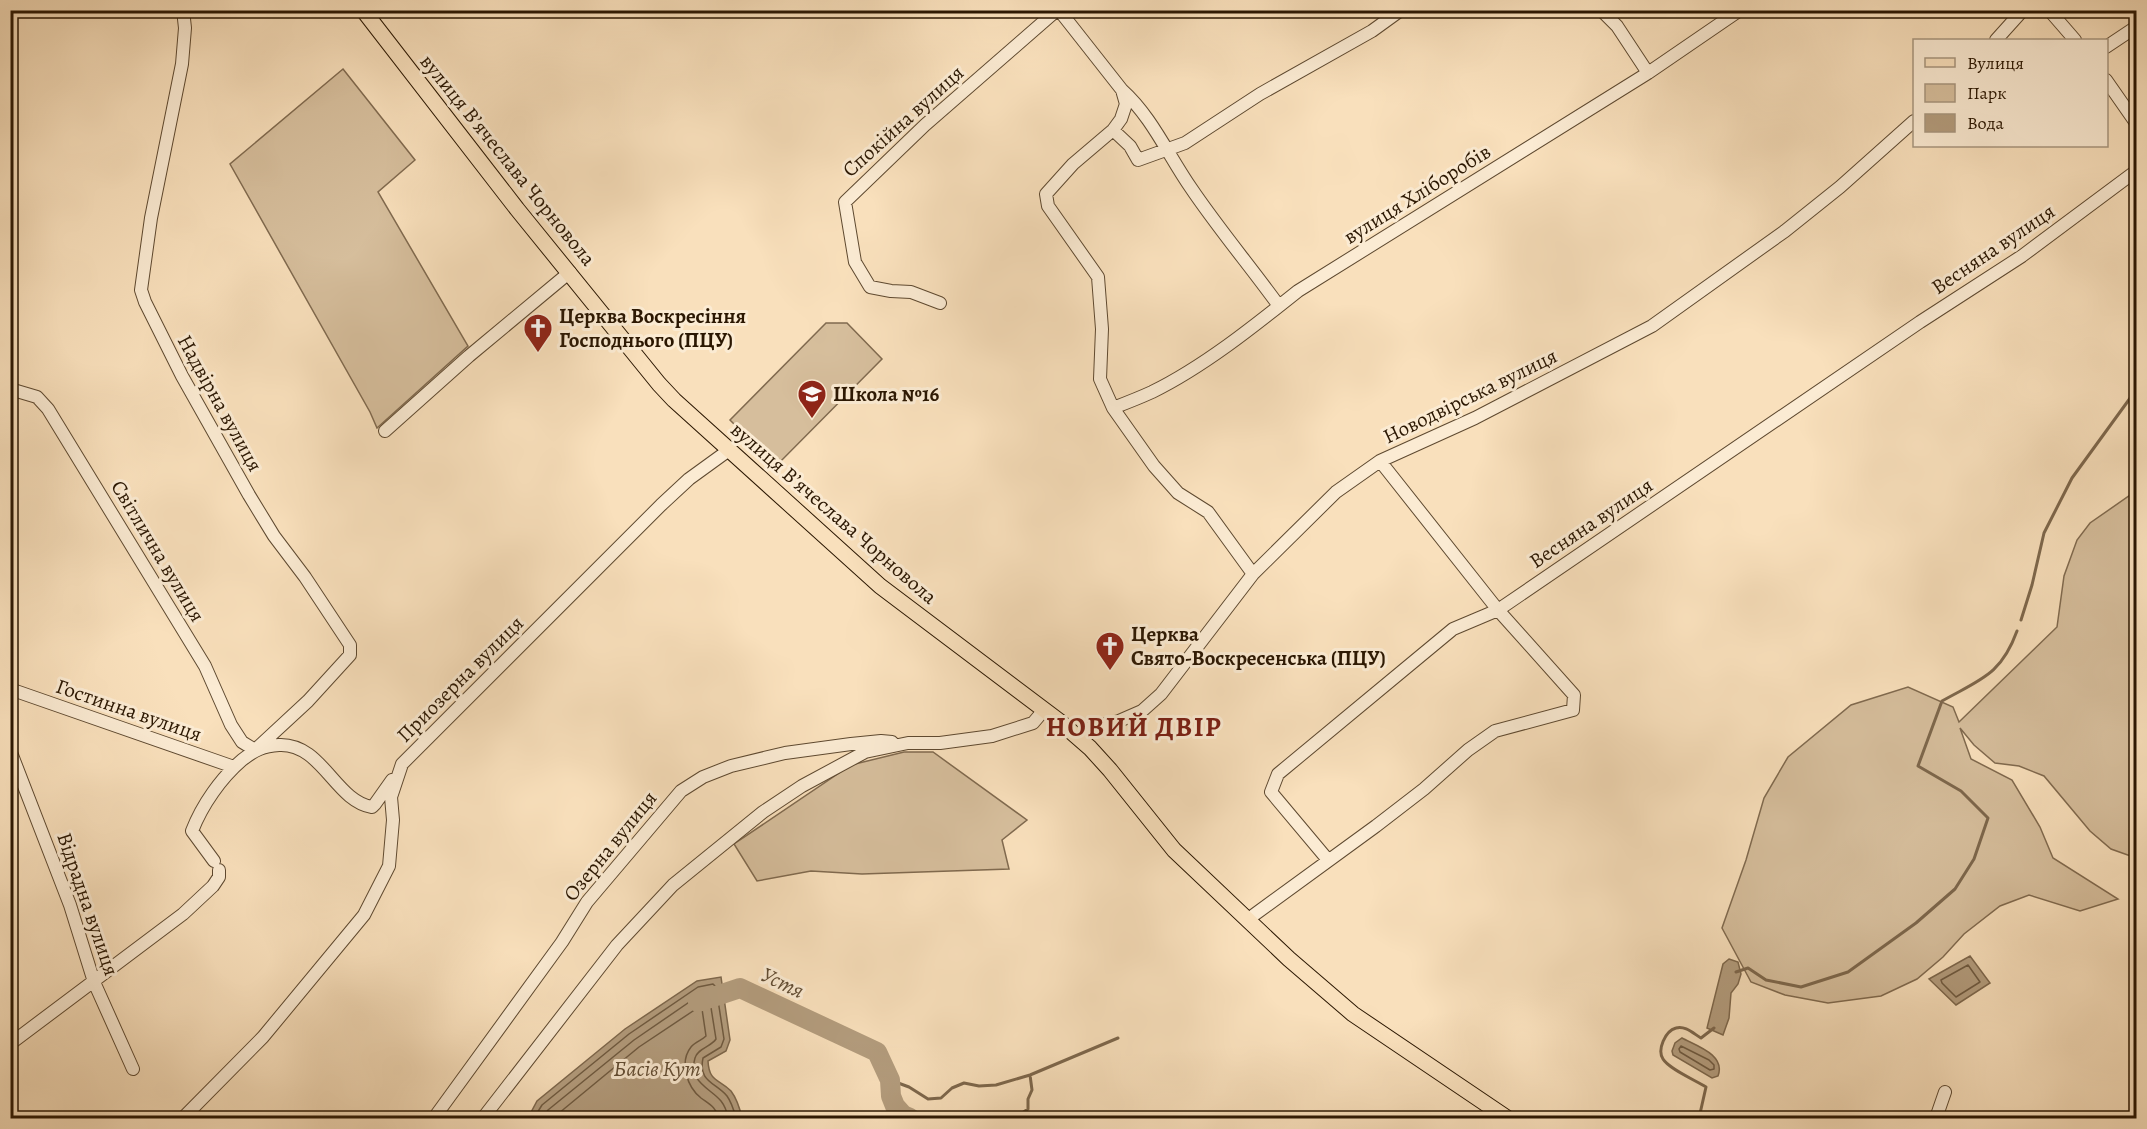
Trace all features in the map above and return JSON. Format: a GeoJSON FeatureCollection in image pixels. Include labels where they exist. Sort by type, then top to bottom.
{"type":"FeatureCollection","features":[{"type":"Feature","properties":{"kind":"main road","name":"вулиця Вʼячеслава Чорновола"},"geometry":{"type":"LineString","coordinates":[[363,10],[510,200],[659,384],[880,586],[1044,710],[1080,740],[1110,770],[1174,850],[1246,920],[1353,1014],[1507,1119]]}},
{"type":"Feature","properties":{"kind":"street","name":"Надвірна вулиця"},"geometry":{"type":"LineString","coordinates":[[183,10],[185,28],[182,64],[151,218],[141,290],[182,376],[249,495],[274,536],[311,585],[350,645],[350,655],[308,701],[255,750]]}},
{"type":"Feature","properties":{"kind":"street"},"geometry":{"type":"LineString","coordinates":[[1058,10],[1122,90],[1133,100],[1168,149],[1191,188],[1279,306]]}},
{"type":"Feature","properties":{"kind":"street","name":"Спокійна вулиця"},"geometry":{"type":"LineString","coordinates":[[940,303],[911,292],[870,287],[855,262],[844,202],[925,125],[1058,10]]}},
{"type":"Feature","properties":{"kind":"street"},"geometry":{"type":"LineString","coordinates":[[1113,130],[1130,146],[1138,160],[1185,143],[1260,94],[1372,31],[1401,10]]}},
{"type":"Feature","properties":{"kind":"street"},"geometry":{"type":"LineString","coordinates":[[1601,10],[1617,27],[1648,73]]}},
{"type":"Feature","properties":{"kind":"street","name":"вулиця Хліборобів"},"geometry":{"type":"LineString","coordinates":[[1113,408],[1152,392],[1189,370],[1246,332],[1298,291],[1648,73],[1740,10]]}},
{"type":"Feature","properties":{"kind":"street"},"geometry":{"type":"LineString","coordinates":[[1997,39],[2023,10]]}},
{"type":"Feature","properties":{"kind":"street"},"geometry":{"type":"LineString","coordinates":[[2049,10],[2074,39]]}},
{"type":"Feature","properties":{"kind":"street"},"geometry":{"type":"LineString","coordinates":[[2108,45],[2136,27]]}},
{"type":"Feature","properties":{"kind":"street"},"geometry":{"type":"LineString","coordinates":[[2108,83],[2136,123]]}},
{"type":"Feature","properties":{"kind":"street"},"geometry":{"type":"LineString","coordinates":[[1122,90],[1126,104],[1121,119],[1113,130],[1073,164],[1046,194],[1048,206],[1098,277],[1102,329],[1100,379],[1113,408],[1154,466],[1178,493],[1208,512],[1253,574]]}},
{"type":"Feature","properties":{"kind":"street","name":"Новодвірська вулиця"},"geometry":{"type":"LineString","coordinates":[[1080,740],[1090,728],[1119,721],[1142,711],[1161,694],[1253,574],[1336,492],[1380,461],[1476,418],[1652,326],[1785,231],[1840,187],[1913,122]]}},
{"type":"Feature","properties":{"kind":"street","name":"Весняна вулиця"},"geometry":{"type":"LineString","coordinates":[[1328,860],[1271,792],[1278,774],[1398,677],[1453,629],[1498,609],[1910,328],[2022,256],[2136,171]]}},
{"type":"Feature","properties":{"kind":"street"},"geometry":{"type":"LineString","coordinates":[[385,430],[570,272]]}},
{"type":"Feature","properties":{"kind":"street","name":"Світлична вулиця"},"geometry":{"type":"LineString","coordinates":[[10,389],[37,398],[48,409],[206,666],[231,725],[242,742],[255,750]]}},
{"type":"Feature","properties":{"kind":"street","name":"Приозерна вулиця"},"geometry":{"type":"LineString","coordinates":[[183,1119],[263,1037],[364,915],[388,866],[393,820],[391,797],[402,764],[661,504],[689,479],[729,450]]}},
{"type":"Feature","properties":{"kind":"street"},"geometry":{"type":"LineString","coordinates":[[1246,920],[1384,820],[1468,750],[1495,731],[1573,710],[1574,695],[1498,609],[1380,461]]}},
{"type":"Feature","properties":{"kind":"street","name":"Гостинна вулиця"},"geometry":{"type":"LineString","coordinates":[[10,689],[234,767]]}},
{"type":"Feature","properties":{"kind":"street"},"geometry":{"type":"LineString","coordinates":[[483,1119],[617,945],[674,885],[763,812],[802,786],[865,752],[908,743],[940,743],[992,736],[1033,723],[1044,710]]}},
{"type":"Feature","properties":{"kind":"street","name":"Озерна вулиця"},"geometry":{"type":"LineString","coordinates":[[434,1119],[562,942],[587,902],[681,791],[703,777],[731,766],[785,753],[881,741],[908,743]]}},
{"type":"Feature","properties":{"kind":"street"},"geometry":{"type":"LineString","coordinates":[[10,1044],[183,914],[213,886],[219,878],[216,866],[192,831],[202,809],[234,767],[255,750],[267,746],[294,747],[322,766],[350,796],[361,804],[372,807],[402,764]]}},
{"type":"Feature","properties":{"kind":"street","name":"Відрадна вулиця"},"geometry":{"type":"LineString","coordinates":[[10,750],[70,905],[94,982],[133,1069]]}},
{"type":"Feature","properties":{"kind":"street"},"geometry":{"type":"LineString","coordinates":[[1936,1119],[1945,1092]]}},
{"type":"Feature","properties":{"kind":"green space"},"geometry":{"type":"Polygon","coordinates":[[[343,69],[415,160],[378,192],[468,346],[377,428],[230,164],[343,69]]]}},
{"type":"Feature","properties":{"kind":"green space"},"geometry":{"type":"Polygon","coordinates":[[[826,323],[847,323],[882,359],[776,466],[730,420],[826,323]]]}},
{"type":"Feature","properties":{"kind":"green space"},"geometry":{"type":"Polygon","coordinates":[[[2136,491],[2136,858],[2111,849],[2090,831],[2044,776],[2019,766],[1995,763],[1974,745],[1960,728],[1971,759],[2012,780],[2040,827],[2053,858],[2118,899],[2080,911],[2029,895],[2000,906],[1964,934],[1943,957],[1917,979],[1881,996],[1828,1003],[1785,995],[1751,982],[1722,928],[1746,860],[1764,798],[1788,757],[1851,705],[1908,687],[1953,707],[1959,722],[2057,627],[2064,576],[2077,540],[2090,523],[2136,491]]]}},
{"type":"Feature","properties":{"kind":"green space"},"geometry":{"type":"Polygon","coordinates":[[[904,752],[933,752],[1027,820],[1002,840],[1009,869],[862,874],[811,871],[757,881],[734,844],[851,765],[904,752]]]}},
{"type":"Feature","properties":{"kind":"water"},"geometry":{"type":"Polygon","coordinates":[[[1970,956],[1990,983],[1956,1005],[1929,979],[1970,956]]]}},
{"type":"Feature","properties":{"kind":"water"},"geometry":{"type":"Polygon","coordinates":[[[1729,959],[1738,962],[1741,974],[1738,984],[1731,993],[1729,1018],[1723,1035],[1707,1028],[1723,964],[1729,959]]]}},
{"type":"Feature","properties":{"kind":"water","name":"Басів Кут"},"geometry":{"type":"Polygon","coordinates":[[[721,977],[730,1040],[726,1051],[708,1061],[709,1068],[713,1077],[733,1094],[742,1118],[528,1118],[537,1101],[625,1029],[697,981],[721,977]]]}},
{"type":"Feature","properties":{"kind":"water"},"geometry":{"type":"Polygon","coordinates":[[[1682,1038],[1714,1057],[1718,1062],[1718,1076],[1712,1078],[1673,1055],[1675,1043],[1682,1038]]]}},
{"type":"Feature","properties":{"kind":"waterway"},"geometry":{"type":"LineString","coordinates":[[2021,620],[2044,533],[2072,478],[2136,390]]}},
{"type":"Feature","properties":{"kind":"waterway"},"geometry":{"type":"LineString","coordinates":[[1736,972],[1748,968],[1766,980],[1801,987],[1848,972],[1916,923],[1955,889],[1974,859],[1988,818],[1961,791],[1918,766],[1942,701],[1979,681],[1997,667],[2011,646],[2017,631]]}},
{"type":"Feature","properties":{"kind":"waterway","name":"Устя"},"geometry":{"type":"LineString","coordinates":[[698,1002],[740,988],[877,1052],[890,1080],[891,1096],[895,1106],[903,1115],[910,1118]]}},
{"type":"Feature","properties":{"kind":"waterway"},"geometry":{"type":"LineString","coordinates":[[1699,1118],[1706,1087],[1666,1063],[1661,1051],[1665,1037],[1676,1028],[1686,1029],[1701,1038],[1714,1028]]}},
{"type":"Feature","properties":{"kind":"waterway"},"geometry":{"type":"LineString","coordinates":[[890,1080],[909,1087],[928,1099],[941,1098],[952,1088],[964,1083],[979,1086],[996,1085],[1030,1075],[1118,1038]]}},
{"type":"Feature","properties":{"kind":"waterway"},"geometry":{"type":"LineString","coordinates":[[1019,1118],[1028,1109],[1028,1099],[1032,1090],[1030,1075]]}},
{"type":"Feature","properties":{"kind":"place","name":"Церква Воскресіння Господнього (ПЦУ)"},"geometry":{"type":"Point","coordinates":[538,354]}},
{"type":"Feature","properties":{"kind":"place","name":"Школа №16"},"geometry":{"type":"Point","coordinates":[812,420]}},
{"type":"Feature","properties":{"kind":"place","name":"Церква Свято-Воскресенська (ПЦУ)"},"geometry":{"type":"Point","coordinates":[1110,672]}},
{"type":"Feature","properties":{"kind":"district","name":"НОВИЙ ДВІР"},"geometry":{"type":"Point","coordinates":[1134,727]}}]}
